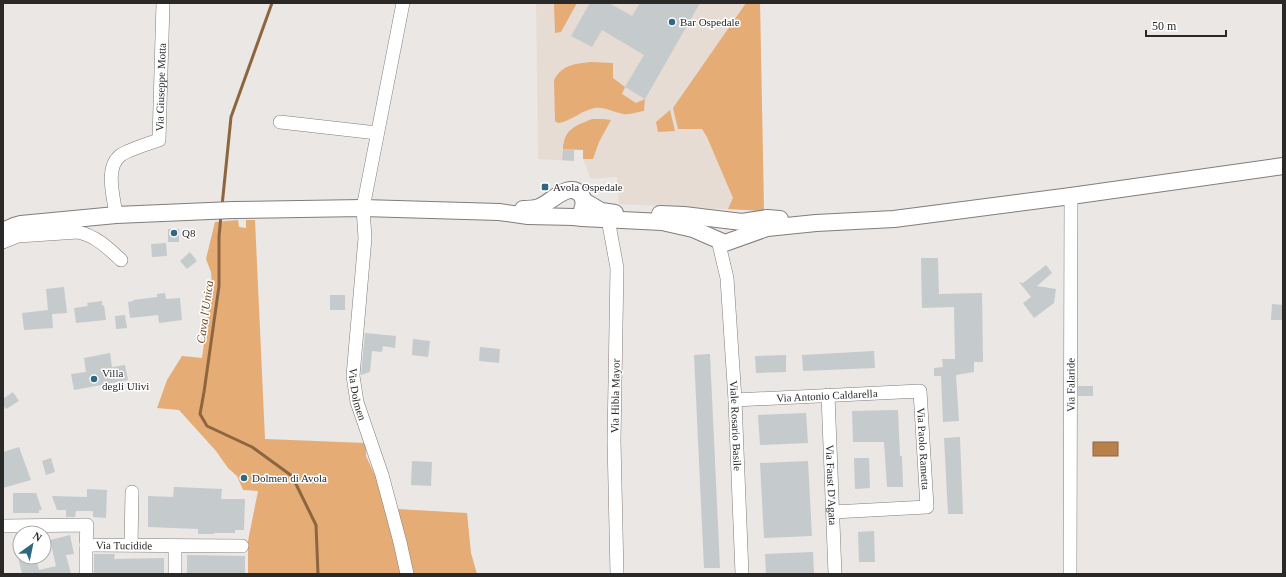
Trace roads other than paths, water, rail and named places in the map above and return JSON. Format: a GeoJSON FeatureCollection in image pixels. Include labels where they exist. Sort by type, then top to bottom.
{"type":"FeatureCollection","features":[{"type":"Feature","properties":{"kind":"main road"},"geometry":{"type":"LineString","coordinates":[[3,231],[21,224],[116,215],[233,210],[363,208],[499,212],[528,216],[570,216],[582,218],[662,222],[693,229],[725,239],[767,228],[816,223],[894,219],[1283,166]]}},
{"type":"Feature","properties":{"kind":"main road"},"geometry":{"type":"LineString","coordinates":[[499,212],[538,208],[559,196],[566,190],[579,193],[584,201],[601,211],[684,215],[742,222],[767,218],[816,223]]}},
{"type":"Feature","properties":{"kind":"main road"},"geometry":{"type":"LineString","coordinates":[[559,196],[557,199],[557,208],[559,211],[570,216],[582,211],[584,201]]}},
{"type":"Feature","properties":{"kind":"main road"},"geometry":{"type":"LineString","coordinates":[[3,220],[19,218],[49,221]]}},
{"type":"Feature","properties":{"kind":"main road"},"geometry":{"type":"LineString","coordinates":[[725,239],[737,233],[736,227],[727,220]]}},
{"type":"Feature","properties":{"kind":"street","name":"Via Giuseppe Motta"},"geometry":{"type":"LineString","coordinates":[[116,215],[111,174],[114,163],[121,155],[159,140],[163,3]]}},
{"type":"Feature","properties":{"kind":"street","name":"Via Dolmen"},"geometry":{"type":"LineString","coordinates":[[403,3],[363,208],[365,238],[353,376],[357,402],[382,475],[407,574]]}},
{"type":"Feature","properties":{"kind":"street"},"geometry":{"type":"LineString","coordinates":[[280,122],[377,133]]}},
{"type":"Feature","properties":{"kind":"street","name":"Via Falaride"},"geometry":{"type":"LineString","coordinates":[[1070,574],[1071,196]]}},
{"type":"Feature","properties":{"kind":"street","name":"Via Hibla Mayor"},"geometry":{"type":"LineString","coordinates":[[608,219],[617,268],[614,440],[618,574]]}},
{"type":"Feature","properties":{"kind":"street"},"geometry":{"type":"LineString","coordinates":[[3,242],[18,236],[78,232],[87,234],[98,240],[121,260]]}},
{"type":"Feature","properties":{"kind":"street","name":"Viale Rosario Basile"},"geometry":{"type":"LineString","coordinates":[[725,239],[735,400],[742,574]]}},
{"type":"Feature","properties":{"kind":"street","name":"Via Antonio Caldarella"},"geometry":{"type":"LineString","coordinates":[[735,400],[920,391]]}},
{"type":"Feature","properties":{"kind":"street","name":"Via Paolo Rametta"},"geometry":{"type":"LineString","coordinates":[[833,512],[927,507],[920,391]]}},
{"type":"Feature","properties":{"kind":"street","name":"Via Faust D'Agata"},"geometry":{"type":"LineString","coordinates":[[828,395],[836,574]]}},
{"type":"Feature","properties":{"kind":"street"},"geometry":{"type":"LineString","coordinates":[[131,545],[132,492]]}},
{"type":"Feature","properties":{"kind":"street","name":"Via Tucidide"},"geometry":{"type":"LineString","coordinates":[[3,526],[87,525],[86,545],[242,546]]}},
{"type":"Feature","properties":{"kind":"street"},"geometry":{"type":"LineString","coordinates":[[86,545],[86,574]]}},
{"type":"Feature","properties":{"kind":"street"},"geometry":{"type":"LineString","coordinates":[[175,546],[175,574]]}},
{"type":"Feature","properties":{"kind":"waterway","name":"Cava l'Unica"},"geometry":{"type":"LineString","coordinates":[[222,206],[231,117],[272,3]]}},
{"type":"Feature","properties":{"kind":"waterway","name":"Cava l'Unica"},"geometry":{"type":"LineString","coordinates":[[221,215],[219,237],[219,286],[200,414],[207,426],[252,447],[292,476],[316,525],[318,574]]}},
{"type":"Feature","properties":{"kind":"place","name":"Bar Ospedale"},"geometry":{"type":"Point","coordinates":[672,22]}},
{"type":"Feature","properties":{"kind":"place","name":"Avola Ospedale"},"geometry":{"type":"Point","coordinates":[545,187]}},
{"type":"Feature","properties":{"kind":"place","name":"Q8"},"geometry":{"type":"Point","coordinates":[174,233]}},
{"type":"Feature","properties":{"kind":"place","name":"Villa degli Ulivi"},"geometry":{"type":"Point","coordinates":[94,379]}},
{"type":"Feature","properties":{"kind":"place","name":"Dolmen di Avola"},"geometry":{"type":"Point","coordinates":[244,478]}}]}
